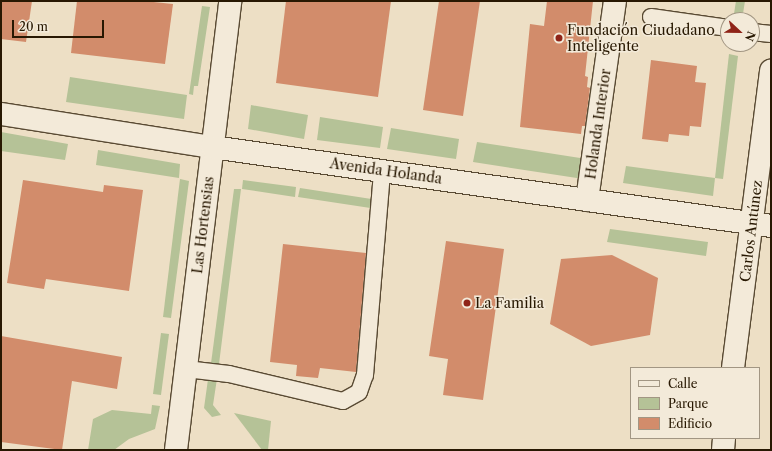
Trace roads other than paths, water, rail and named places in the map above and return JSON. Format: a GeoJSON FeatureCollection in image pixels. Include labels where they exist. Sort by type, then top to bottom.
{"type":"FeatureCollection","features":[{"type":"Feature","properties":{"kind":"street","name":"Las Hortensias"},"geometry":{"type":"LineString","coordinates":[[176,450],[230,1]]}},
{"type":"Feature","properties":{"kind":"street","name":"Holanda Interior"},"geometry":{"type":"LineString","coordinates":[[587,200],[615,1]]}},
{"type":"Feature","properties":{"kind":"street","name":"Carlos Antúnez"},"geometry":{"type":"LineString","coordinates":[[733,367],[761,225],[771,70]]}},
{"type":"Feature","properties":{"kind":"street","name":"Avenida Holanda"},"geometry":{"type":"LineString","coordinates":[[1,114],[212,147],[761,225]]}},
{"type":"Feature","properties":{"kind":"street"},"geometry":{"type":"LineString","coordinates":[[723,450],[724,439]]}},
{"type":"Feature","properties":{"kind":"lane"},"geometry":{"type":"LineString","coordinates":[[651,17],[720,27]]}},
{"type":"Feature","properties":{"kind":"lane"},"geometry":{"type":"LineString","coordinates":[[760,33],[771,34]]}},
{"type":"Feature","properties":{"kind":"lane"},"geometry":{"type":"LineString","coordinates":[[186,369],[229,374],[343,401],[359,392],[365,375],[382,171]]}},
{"type":"Feature","properties":{"kind":"place","name":"Fundación Ciudadano Inteligente"},"geometry":{"type":"Point","coordinates":[559,38]}},
{"type":"Feature","properties":{"kind":"place","name":"La Familia"},"geometry":{"type":"Point","coordinates":[467,303]}}]}
